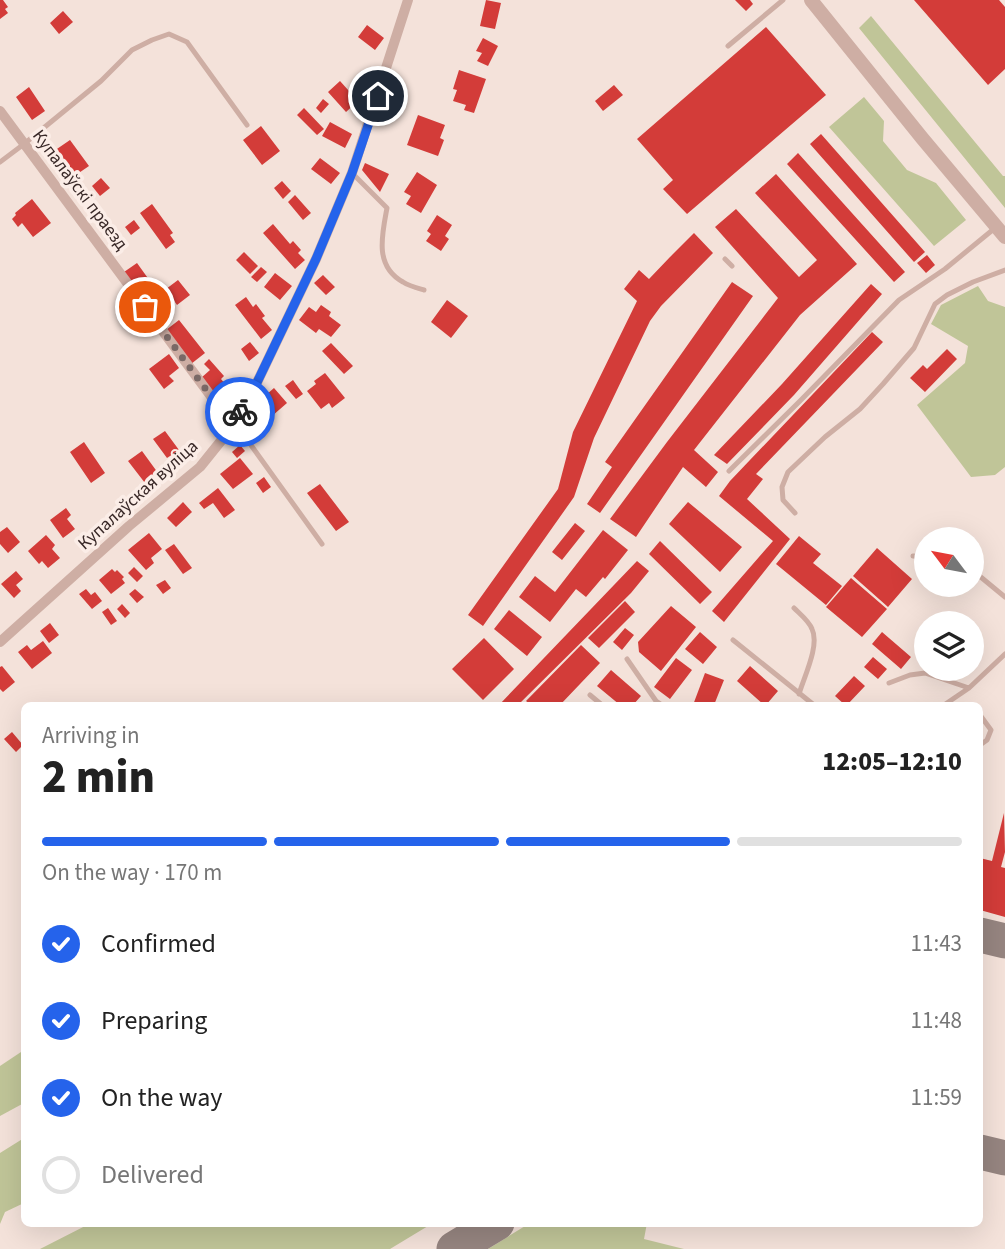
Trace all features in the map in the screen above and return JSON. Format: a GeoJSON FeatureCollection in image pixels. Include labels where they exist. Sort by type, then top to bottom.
{"type":"FeatureCollection","features":[{"type":"Feature","properties":{"kind":"street","name":"Купалаўская вуліца"},"geometry":{"type":"LineString","coordinates":[[0,642],[200,467],[233,426],[251,395],[316,259],[352,173],[408,0]]}},
{"type":"Feature","properties":{"kind":"street"},"geometry":{"type":"LineString","coordinates":[[811,0],[1001,232]]}},
{"type":"Feature","properties":{"kind":"street","name":"Купалаўскі праезд"},"geometry":{"type":"LineString","coordinates":[[0,111],[233,426]]}},
{"type":"Feature","properties":{"kind":"lane"},"geometry":{"type":"LineString","coordinates":[[728,46],[783,0]]}},
{"type":"Feature","properties":{"kind":"lane"},"geometry":{"type":"LineString","coordinates":[[0,162],[101,81],[132,50],[169,34],[187,42],[247,125]]}},
{"type":"Feature","properties":{"kind":"lane"},"geometry":{"type":"LineString","coordinates":[[352,173],[387,208],[384,226],[385,267],[403,282],[424,290]]}},
{"type":"Feature","properties":{"kind":"lane"},"geometry":{"type":"LineString","coordinates":[[729,471],[899,300],[1001,232]]}},
{"type":"Feature","properties":{"kind":"lane"},"geometry":{"type":"LineString","coordinates":[[725,259],[732,266]]}},
{"type":"Feature","properties":{"kind":"lane"},"geometry":{"type":"LineString","coordinates":[[795,513],[782,500],[782,487],[788,472],[860,409],[891,375],[914,348],[936,304],[947,295],[973,282],[1005,270]]}},
{"type":"Feature","properties":{"kind":"lane"},"geometry":{"type":"LineString","coordinates":[[233,426],[248,441],[322,544]]}},
{"type":"Feature","properties":{"kind":"lane"},"geometry":{"type":"LineString","coordinates":[[984,580],[1005,597]]}},
{"type":"Feature","properties":{"kind":"lane"},"geometry":{"type":"LineString","coordinates":[[794,607],[811,625],[814,634],[814,647],[799,694]]}},
{"type":"Feature","properties":{"kind":"lane"},"geometry":{"type":"LineString","coordinates":[[733,640],[810,702]]}},
{"type":"Feature","properties":{"kind":"lane"},"geometry":{"type":"LineString","coordinates":[[948,702],[969,688],[1005,654]]}},
{"type":"Feature","properties":{"kind":"lane"},"geometry":{"type":"LineString","coordinates":[[627,659],[658,702]]}},
{"type":"Feature","properties":{"kind":"lane"},"geometry":{"type":"LineString","coordinates":[[889,683],[925,673],[969,688]]}},
{"type":"Feature","properties":{"kind":"lane"},"geometry":{"type":"LineString","coordinates":[[590,695],[598,702]]}},
{"type":"Feature","properties":{"kind":"lane"},"geometry":{"type":"LineString","coordinates":[[983,719],[991,730],[983,743]]}},
{"type":"Feature","properties":{"kind":"green space"},"geometry":{"type":"Polygon","coordinates":[[[871,16],[1005,176],[1005,208],[859,28],[871,16]]]}},
{"type":"Feature","properties":{"kind":"green space"},"geometry":{"type":"Polygon","coordinates":[[[864,97],[884,121],[883,141],[907,170],[936,183],[966,220],[934,246],[829,127],[864,97]]]}},
{"type":"Feature","properties":{"kind":"green space"},"geometry":{"type":"Polygon","coordinates":[[[978,286],[988,301],[1005,307],[1005,467],[995,475],[971,477],[917,405],[965,363],[968,346],[931,324],[941,305],[978,286]]]}},
{"type":"Feature","properties":{"kind":"green space"},"geometry":{"type":"Polygon","coordinates":[[[21,1052],[21,1105],[0,1116],[0,1066],[21,1052]]]}},
{"type":"Feature","properties":{"kind":"green space"},"geometry":{"type":"Polygon","coordinates":[[[21,1140],[21,1204],[5,1212],[0,1224],[0,1153],[21,1140]]]}},
{"type":"Feature","properties":{"kind":"green space"},"geometry":{"type":"Polygon","coordinates":[[[83,1227],[426,1227],[390,1249],[40,1249],[83,1227]]]}},
{"type":"Feature","properties":{"kind":"green space"},"geometry":{"type":"Polygon","coordinates":[[[524,1227],[646,1227],[644,1239],[684,1249],[488,1249],[524,1227]]]}},
{"type":"Feature","properties":{"kind":"building"},"geometry":{"type":"Polygon","coordinates":[[[0,0],[8,7],[5,9],[8,13],[0,19],[0,0]]]}},
{"type":"Feature","properties":{"kind":"building"},"geometry":{"type":"Polygon","coordinates":[[[486,0],[501,3],[495,29],[480,26],[486,0]]]}},
{"type":"Feature","properties":{"kind":"building"},"geometry":{"type":"Polygon","coordinates":[[[735,0],[750,0],[753,4],[746,11],[735,0]]]}},
{"type":"Feature","properties":{"kind":"building"},"geometry":{"type":"Polygon","coordinates":[[[914,0],[999,0],[1005,7],[1005,69],[988,85],[914,0]]]}},
{"type":"Feature","properties":{"kind":"building"},"geometry":{"type":"Polygon","coordinates":[[[63,11],[73,22],[59,34],[50,23],[63,11]]]}},
{"type":"Feature","properties":{"kind":"building"},"geometry":{"type":"Polygon","coordinates":[[[367,25],[384,38],[375,50],[358,37],[367,25]]]}},
{"type":"Feature","properties":{"kind":"building"},"geometry":{"type":"Polygon","coordinates":[[[766,27],[826,95],[687,214],[663,189],[673,180],[637,139],[766,27]]]}},
{"type":"Feature","properties":{"kind":"building"},"geometry":{"type":"Polygon","coordinates":[[[483,38],[498,46],[488,66],[477,61],[482,53],[476,51],[483,38]]]}},
{"type":"Feature","properties":{"kind":"building"},"geometry":{"type":"Polygon","coordinates":[[[459,70],[486,79],[474,113],[464,110],[466,105],[453,101],[457,90],[453,89],[459,70]]]}},
{"type":"Feature","properties":{"kind":"building"},"geometry":{"type":"Polygon","coordinates":[[[362,73],[371,84],[357,96],[352,89],[358,84],[354,80],[362,73]]]}},
{"type":"Feature","properties":{"kind":"building"},"geometry":{"type":"Polygon","coordinates":[[[396,80],[401,82],[400,86],[405,87],[403,94],[392,91],[396,80]]]}},
{"type":"Feature","properties":{"kind":"building"},"geometry":{"type":"Polygon","coordinates":[[[340,81],[358,101],[346,112],[328,92],[340,81]]]}},
{"type":"Feature","properties":{"kind":"building"},"geometry":{"type":"Polygon","coordinates":[[[614,85],[623,95],[603,111],[595,101],[614,85]]]}},
{"type":"Feature","properties":{"kind":"building"},"geometry":{"type":"Polygon","coordinates":[[[29,87],[45,111],[32,120],[16,97],[29,87]]]}},
{"type":"Feature","properties":{"kind":"building"},"geometry":{"type":"Polygon","coordinates":[[[323,99],[329,104],[321,113],[316,108],[323,99]]]}},
{"type":"Feature","properties":{"kind":"building"},"geometry":{"type":"Polygon","coordinates":[[[304,108],[324,129],[317,135],[297,115],[304,108]]]}},
{"type":"Feature","properties":{"kind":"building"},"geometry":{"type":"Polygon","coordinates":[[[418,115],[445,125],[440,138],[444,140],[438,156],[407,145],[418,115]]]}},
{"type":"Feature","properties":{"kind":"building"},"geometry":{"type":"Polygon","coordinates":[[[330,122],[352,134],[345,148],[322,136],[330,122]]]}},
{"type":"Feature","properties":{"kind":"building"},"geometry":{"type":"Polygon","coordinates":[[[261,126],[280,151],[262,165],[243,140],[261,126]]]}},
{"type":"Feature","properties":{"kind":"building"},"geometry":{"type":"Polygon","coordinates":[[[821,134],[925,252],[914,262],[810,144],[821,134]]]}},
{"type":"Feature","properties":{"kind":"building"},"geometry":{"type":"Polygon","coordinates":[[[70,140],[89,166],[70,179],[51,153],[70,140]]]}},
{"type":"Feature","properties":{"kind":"building"},"geometry":{"type":"Polygon","coordinates":[[[798,153],[905,272],[894,282],[787,164],[798,153]]]}},
{"type":"Feature","properties":{"kind":"building"},"geometry":{"type":"Polygon","coordinates":[[[320,158],[340,173],[331,184],[311,169],[320,158]]]}},
{"type":"Feature","properties":{"kind":"building"},"geometry":{"type":"Polygon","coordinates":[[[365,163],[389,174],[380,192],[362,170],[365,163]]]}},
{"type":"Feature","properties":{"kind":"building"},"geometry":{"type":"Polygon","coordinates":[[[417,172],[437,185],[421,213],[406,204],[411,196],[404,192],[417,172]]]}},
{"type":"Feature","properties":{"kind":"building"},"geometry":{"type":"Polygon","coordinates":[[[776,174],[857,264],[800,315],[694,450],[718,472],[706,487],[683,467],[636,537],[610,519],[778,298],[715,227],[736,209],[799,277],[817,260],[755,193],[776,174]]]}},
{"type":"Feature","properties":{"kind":"building"},"geometry":{"type":"Polygon","coordinates":[[[101,178],[110,188],[100,196],[92,186],[101,178]]]}},
{"type":"Feature","properties":{"kind":"building"},"geometry":{"type":"Polygon","coordinates":[[[282,181],[291,191],[283,199],[274,188],[282,181]]]}},
{"type":"Feature","properties":{"kind":"building"},"geometry":{"type":"Polygon","coordinates":[[[295,195],[311,213],[303,220],[288,202],[295,195]]]}},
{"type":"Feature","properties":{"kind":"building"},"geometry":{"type":"Polygon","coordinates":[[[32,199],[51,223],[33,237],[22,223],[18,227],[12,219],[15,213],[32,199]]]}},
{"type":"Feature","properties":{"kind":"building"},"geometry":{"type":"Polygon","coordinates":[[[152,204],[173,233],[170,235],[175,242],[166,249],[140,213],[152,204]]]}},
{"type":"Feature","properties":{"kind":"building"},"geometry":{"type":"Polygon","coordinates":[[[437,215],[452,225],[445,236],[449,239],[441,251],[426,241],[431,234],[427,231],[437,215]]]}},
{"type":"Feature","properties":{"kind":"building"},"geometry":{"type":"Polygon","coordinates":[[[134,220],[140,228],[131,235],[125,227],[134,220]]]}},
{"type":"Feature","properties":{"kind":"building"},"geometry":{"type":"Polygon","coordinates":[[[273,224],[290,244],[293,241],[301,250],[298,253],[305,260],[295,269],[263,233],[273,224]]]}},
{"type":"Feature","properties":{"kind":"building"},"geometry":{"type":"Polygon","coordinates":[[[694,233],[713,253],[661,306],[650,321],[594,438],[574,497],[483,626],[468,615],[558,489],[573,432],[637,301],[624,289],[639,270],[649,279],[694,233]]]}},
{"type":"Feature","properties":{"kind":"building"},"geometry":{"type":"Polygon","coordinates":[[[244,252],[258,266],[250,274],[236,260],[244,252]]]}},
{"type":"Feature","properties":{"kind":"building"},"geometry":{"type":"Polygon","coordinates":[[[927,255],[935,265],[926,273],[917,263],[927,255]]]}},
{"type":"Feature","properties":{"kind":"building"},"geometry":{"type":"Polygon","coordinates":[[[137,263],[155,288],[142,297],[124,272],[137,263]]]}},
{"type":"Feature","properties":{"kind":"building"},"geometry":{"type":"Polygon","coordinates":[[[261,267],[267,272],[257,282],[251,277],[261,267]]]}},
{"type":"Feature","properties":{"kind":"building"},"geometry":{"type":"Polygon","coordinates":[[[275,273],[292,286],[280,300],[264,287],[275,273]]]}},
{"type":"Feature","properties":{"kind":"building"},"geometry":{"type":"Polygon","coordinates":[[[323,275],[335,287],[326,295],[314,283],[323,275]]]}},
{"type":"Feature","properties":{"kind":"building"},"geometry":{"type":"Polygon","coordinates":[[[178,280],[190,295],[177,305],[166,289],[178,280]]]}},
{"type":"Feature","properties":{"kind":"building"},"geometry":{"type":"Polygon","coordinates":[[[732,282],[753,296],[600,513],[587,504],[612,467],[605,462],[732,282]]]}},
{"type":"Feature","properties":{"kind":"building"},"geometry":{"type":"Polygon","coordinates":[[[871,284],[882,294],[794,395],[727,464],[714,455],[782,384],[871,284]]]}},
{"type":"Feature","properties":{"kind":"building"},"geometry":{"type":"Polygon","coordinates":[[[154,293],[163,304],[152,312],[144,300],[154,293]]]}},
{"type":"Feature","properties":{"kind":"building"},"geometry":{"type":"Polygon","coordinates":[[[246,297],[253,307],[256,304],[265,316],[262,318],[272,330],[261,339],[235,305],[246,297]]]}},
{"type":"Feature","properties":{"kind":"building"},"geometry":{"type":"Polygon","coordinates":[[[447,300],[468,316],[451,338],[431,322],[447,300]]]}},
{"type":"Feature","properties":{"kind":"building"},"geometry":{"type":"Polygon","coordinates":[[[321,305],[331,312],[329,316],[341,325],[331,337],[319,329],[316,333],[299,320],[309,307],[316,312],[321,305]]]}},
{"type":"Feature","properties":{"kind":"building"},"geometry":{"type":"Polygon","coordinates":[[[179,320],[205,353],[191,364],[166,330],[179,320]]]}},
{"type":"Feature","properties":{"kind":"building"},"geometry":{"type":"Polygon","coordinates":[[[872,332],[883,342],[756,474],[763,479],[747,499],[790,539],[724,622],[712,611],[773,541],[719,496],[730,481],[872,332]]]}},
{"type":"Feature","properties":{"kind":"building"},"geometry":{"type":"Polygon","coordinates":[[[250,342],[259,353],[249,361],[241,349],[250,342]]]}},
{"type":"Feature","properties":{"kind":"building"},"geometry":{"type":"Polygon","coordinates":[[[331,343],[353,366],[344,374],[322,351],[331,343]]]}},
{"type":"Feature","properties":{"kind":"building"},"geometry":{"type":"Polygon","coordinates":[[[947,349],[957,359],[925,392],[910,378],[923,365],[927,369],[947,349]]]}},
{"type":"Feature","properties":{"kind":"building"},"geometry":{"type":"Polygon","coordinates":[[[169,354],[179,368],[169,376],[174,381],[164,389],[149,369],[169,354]]]}},
{"type":"Feature","properties":{"kind":"building"},"geometry":{"type":"Polygon","coordinates":[[[209,359],[224,376],[221,379],[230,390],[220,399],[201,378],[210,370],[204,364],[209,359]]]}},
{"type":"Feature","properties":{"kind":"building"},"geometry":{"type":"Polygon","coordinates":[[[325,373],[345,398],[332,408],[329,403],[321,409],[307,391],[316,384],[314,381],[325,373]]]}},
{"type":"Feature","properties":{"kind":"building"},"geometry":{"type":"Polygon","coordinates":[[[293,380],[303,394],[296,399],[285,386],[293,380]]]}},
{"type":"Feature","properties":{"kind":"building"},"geometry":{"type":"Polygon","coordinates":[[[274,388],[287,403],[272,416],[259,401],[274,388]]]}},
{"type":"Feature","properties":{"kind":"building"},"geometry":{"type":"Polygon","coordinates":[[[165,431],[179,450],[167,458],[153,439],[165,431]]]}},
{"type":"Feature","properties":{"kind":"building"},"geometry":{"type":"Polygon","coordinates":[[[84,442],[105,473],[91,483],[70,452],[84,442]]]}},
{"type":"Feature","properties":{"kind":"building"},"geometry":{"type":"Polygon","coordinates":[[[240,445],[245,451],[237,458],[232,452],[240,445]]]}},
{"type":"Feature","properties":{"kind":"building"},"geometry":{"type":"Polygon","coordinates":[[[142,451],[158,473],[145,483],[128,461],[142,451]]]}},
{"type":"Feature","properties":{"kind":"building"},"geometry":{"type":"Polygon","coordinates":[[[240,458],[253,474],[233,489],[220,474],[240,458]]]}},
{"type":"Feature","properties":{"kind":"building"},"geometry":{"type":"Polygon","coordinates":[[[264,477],[271,487],[263,493],[256,483],[264,477]]]}},
{"type":"Feature","properties":{"kind":"building"},"geometry":{"type":"Polygon","coordinates":[[[320,484],[349,522],[336,531],[307,493],[320,484]]]}},
{"type":"Feature","properties":{"kind":"building"},"geometry":{"type":"Polygon","coordinates":[[[218,488],[235,510],[224,518],[213,503],[204,509],[199,503],[218,488]]]}},
{"type":"Feature","properties":{"kind":"building"},"geometry":{"type":"Polygon","coordinates":[[[183,502],[192,512],[176,527],[167,518],[183,502]]]}},
{"type":"Feature","properties":{"kind":"building"},"geometry":{"type":"Polygon","coordinates":[[[688,502],[742,547],[720,572],[669,524],[688,502]]]}},
{"type":"Feature","properties":{"kind":"building"},"geometry":{"type":"Polygon","coordinates":[[[66,508],[71,515],[67,519],[75,529],[63,538],[50,520],[66,508]]]}},
{"type":"Feature","properties":{"kind":"building"},"geometry":{"type":"Polygon","coordinates":[[[575,523],[585,531],[562,560],[552,552],[575,523]]]}},
{"type":"Feature","properties":{"kind":"building"},"geometry":{"type":"Polygon","coordinates":[[[7,527],[20,542],[8,553],[0,544],[0,532],[7,527]]]}},
{"type":"Feature","properties":{"kind":"building"},"geometry":{"type":"Polygon","coordinates":[[[603,530],[628,550],[605,579],[603,577],[586,597],[576,589],[550,622],[519,597],[535,576],[555,592],[603,530]]]}},
{"type":"Feature","properties":{"kind":"building"},"geometry":{"type":"Polygon","coordinates":[[[149,533],[162,549],[151,558],[154,563],[146,570],[128,550],[149,533]]]}},
{"type":"Feature","properties":{"kind":"building"},"geometry":{"type":"Polygon","coordinates":[[[46,535],[55,545],[52,549],[60,558],[48,568],[42,561],[39,564],[28,551],[46,535]]]}},
{"type":"Feature","properties":{"kind":"building"},"geometry":{"type":"Polygon","coordinates":[[[799,536],[821,554],[813,563],[842,586],[826,605],[776,564],[799,536]]]}},
{"type":"Feature","properties":{"kind":"building"},"geometry":{"type":"Polygon","coordinates":[[[660,541],[712,592],[700,604],[649,554],[660,541]]]}},
{"type":"Feature","properties":{"kind":"building"},"geometry":{"type":"Polygon","coordinates":[[[174,544],[192,568],[183,574],[165,550],[174,544]]]}},
{"type":"Feature","properties":{"kind":"building"},"geometry":{"type":"Polygon","coordinates":[[[877,548],[912,579],[888,607],[853,576],[877,548]]]}},
{"type":"Feature","properties":{"kind":"building"},"geometry":{"type":"Polygon","coordinates":[[[637,561],[649,571],[631,593],[521,702],[502,702],[637,561]]]}},
{"type":"Feature","properties":{"kind":"building"},"geometry":{"type":"Polygon","coordinates":[[[134,567],[143,576],[137,582],[128,573],[134,567]]]}},
{"type":"Feature","properties":{"kind":"building"},"geometry":{"type":"Polygon","coordinates":[[[112,569],[124,577],[122,579],[125,583],[111,594],[99,580],[112,569]]]}},
{"type":"Feature","properties":{"kind":"building"},"geometry":{"type":"Polygon","coordinates":[[[16,571],[23,579],[16,585],[21,591],[14,598],[1,584],[16,571]]]}},
{"type":"Feature","properties":{"kind":"building"},"geometry":{"type":"Polygon","coordinates":[[[851,578],[887,609],[862,637],[826,607],[851,578]]]}},
{"type":"Feature","properties":{"kind":"building"},"geometry":{"type":"Polygon","coordinates":[[[165,580],[171,588],[163,594],[156,585],[165,580]]]}},
{"type":"Feature","properties":{"kind":"building"},"geometry":{"type":"Polygon","coordinates":[[[86,589],[91,595],[95,592],[102,601],[92,609],[79,594],[86,589]]]}},
{"type":"Feature","properties":{"kind":"building"},"geometry":{"type":"Polygon","coordinates":[[[135,589],[144,597],[137,603],[129,594],[135,589]]]}},
{"type":"Feature","properties":{"kind":"building"},"geometry":{"type":"Polygon","coordinates":[[[625,601],[635,612],[599,648],[588,638],[625,601]]]}},
{"type":"Feature","properties":{"kind":"building"},"geometry":{"type":"Polygon","coordinates":[[[122,604],[130,613],[125,618],[117,609],[122,604]]]}},
{"type":"Feature","properties":{"kind":"building"},"geometry":{"type":"Polygon","coordinates":[[[671,606],[696,627],[661,671],[639,652],[638,642],[671,606]]]}},
{"type":"Feature","properties":{"kind":"building"},"geometry":{"type":"Polygon","coordinates":[[[108,608],[117,621],[111,625],[102,612],[108,608]]]}},
{"type":"Feature","properties":{"kind":"building"},"geometry":{"type":"Polygon","coordinates":[[[509,610],[542,637],[527,656],[494,629],[509,610]]]}},
{"type":"Feature","properties":{"kind":"building"},"geometry":{"type":"Polygon","coordinates":[[[50,623],[59,635],[49,643],[40,631],[50,623]]]}},
{"type":"Feature","properties":{"kind":"building"},"geometry":{"type":"Polygon","coordinates":[[[625,628],[634,635],[622,650],[613,642],[625,628]]]}},
{"type":"Feature","properties":{"kind":"building"},"geometry":{"type":"Polygon","coordinates":[[[700,632],[717,647],[703,664],[685,649],[700,632]]]}},
{"type":"Feature","properties":{"kind":"building"},"geometry":{"type":"Polygon","coordinates":[[[882,632],[911,657],[901,669],[872,644],[882,632]]]}},
{"type":"Feature","properties":{"kind":"building"},"geometry":{"type":"Polygon","coordinates":[[[484,638],[514,669],[483,700],[452,669],[484,638]]]}},
{"type":"Feature","properties":{"kind":"building"},"geometry":{"type":"Polygon","coordinates":[[[43,641],[52,653],[32,669],[18,652],[27,645],[31,650],[43,641]]]}},
{"type":"Feature","properties":{"kind":"building"},"geometry":{"type":"Polygon","coordinates":[[[581,645],[600,663],[563,702],[526,701],[581,645]]]}},
{"type":"Feature","properties":{"kind":"building"},"geometry":{"type":"Polygon","coordinates":[[[873,657],[887,669],[878,679],[864,667],[873,657]]]}},
{"type":"Feature","properties":{"kind":"building"},"geometry":{"type":"Polygon","coordinates":[[[676,658],[692,670],[670,699],[654,687],[676,658]]]}},
{"type":"Feature","properties":{"kind":"building"},"geometry":{"type":"Polygon","coordinates":[[[2,666],[15,682],[3,692],[0,689],[2,666]]]}},
{"type":"Feature","properties":{"kind":"building"},"geometry":{"type":"Polygon","coordinates":[[[750,666],[778,691],[769,702],[761,702],[737,681],[750,666]]]}},
{"type":"Feature","properties":{"kind":"building"},"geometry":{"type":"Polygon","coordinates":[[[611,670],[641,696],[636,702],[616,702],[597,686],[611,670]]]}},
{"type":"Feature","properties":{"kind":"building"},"geometry":{"type":"Polygon","coordinates":[[[705,673],[724,680],[715,702],[694,702],[705,673]]]}},
{"type":"Feature","properties":{"kind":"building"},"geometry":{"type":"Polygon","coordinates":[[[854,676],[865,686],[850,702],[842,702],[835,696],[854,676]]]}},
{"type":"Feature","properties":{"kind":"building"},"geometry":{"type":"Polygon","coordinates":[[[12,732],[21,743],[21,747],[16,752],[4,739],[12,732]]]}},
{"type":"Feature","properties":{"kind":"building"},"geometry":{"type":"Polygon","coordinates":[[[1004,813],[1005,852],[1001,867],[1005,868],[1005,917],[983,911],[983,859],[992,861],[1004,813]]]}},
{"type":"Feature","properties":{"kind":"taxiway"},"geometry":{"type":"LineString","coordinates":[[983,936],[1005,941]]}},
{"type":"Feature","properties":{"kind":"taxiway"},"geometry":{"type":"LineString","coordinates":[[983,1153],[1005,1158]]}},
{"type":"Feature","properties":{"kind":"taxiway"},"geometry":{"type":"LineString","coordinates":[[454,1249],[490,1227]]}},
{"type":"Feature","properties":{"kind":"way so far"},"geometry":{"type":"LineString","coordinates":[[145,307],[233,426],[240,412]]}},
{"type":"Feature","properties":{"kind":"route"},"geometry":{"type":"LineString","coordinates":[[240,412],[251,395],[316,259],[352,173],[378,96]]}}]}
